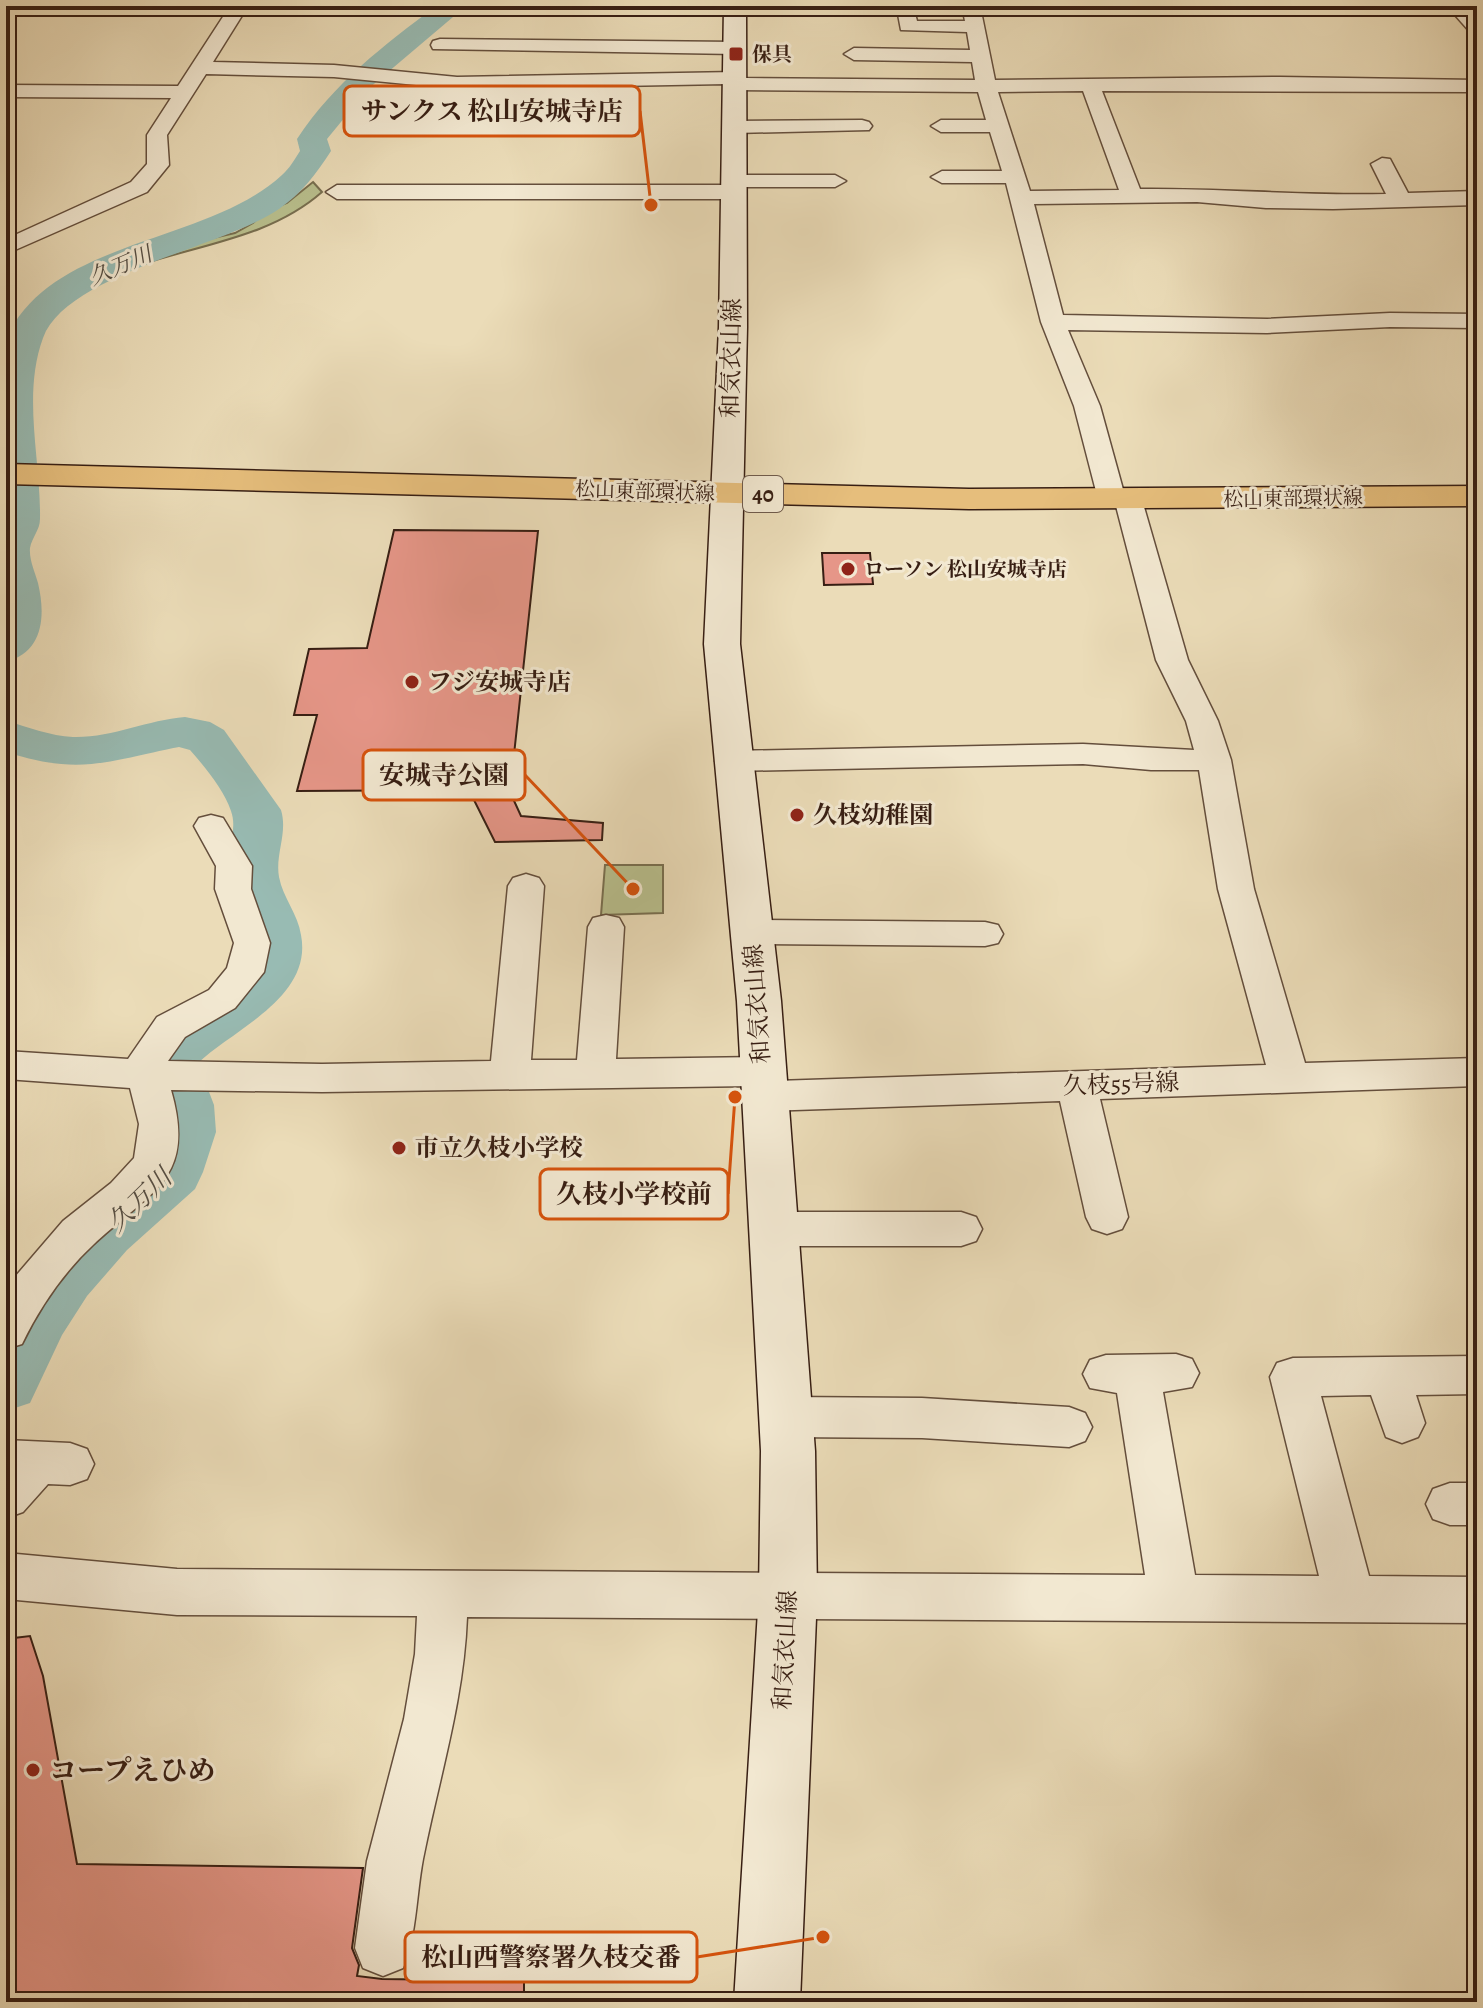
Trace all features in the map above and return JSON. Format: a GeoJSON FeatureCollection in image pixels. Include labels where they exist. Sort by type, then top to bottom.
{"type":"FeatureCollection","features":[{"type":"Feature","properties":{"kind":"main road","name":"和気衣山線"},"geometry":{"type":"LineString","coordinates":[[736,54],[733,327],[722,644],[732,761],[753,932],[786,1417],[788,1594],[767,2002]]}},
{"type":"Feature","properties":{"kind":"main road","name":"松山東部環状線"},"geometry":{"type":"LineString","coordinates":[[6,474],[727,493],[1120,499],[1477,496]]}},
{"type":"Feature","properties":{"kind":"street"},"geometry":{"type":"LineString","coordinates":[[6,247],[139,187],[149,179],[158,165],[157,135],[239,6]]}},
{"type":"Feature","properties":{"kind":"street"},"geometry":{"type":"LineString","coordinates":[[971,6],[986,86],[1018,187],[1053,322],[1120,499],[1172,660],[1202,721],[1214,760],[1236,889],[1259,979],[1290,1079]]}},
{"type":"Feature","properties":{"kind":"street"},"geometry":{"type":"LineString","coordinates":[[1456,6],[1477,28]]}},
{"type":"Feature","properties":{"kind":"street"},"geometry":{"type":"LineString","coordinates":[[906,9],[908,26],[975,27]]}},
{"type":"Feature","properties":{"kind":"street"},"geometry":{"type":"LineString","coordinates":[[440,45],[736,54],[817,86],[1477,86]]}},
{"type":"Feature","properties":{"kind":"street"},"geometry":{"type":"LineString","coordinates":[[199,68],[353,73],[489,83],[736,54]]}},
{"type":"Feature","properties":{"kind":"street"},"geometry":{"type":"LineString","coordinates":[[854,54],[980,56]]}},
{"type":"Feature","properties":{"kind":"street"},"geometry":{"type":"LineString","coordinates":[[817,86],[818,59]]}},
{"type":"Feature","properties":{"kind":"street"},"geometry":{"type":"LineString","coordinates":[[1090,84],[1132,196]]}},
{"type":"Feature","properties":{"kind":"street"},"geometry":{"type":"LineString","coordinates":[[6,91],[183,92]]}},
{"type":"Feature","properties":{"kind":"street"},"geometry":{"type":"LineString","coordinates":[[735,127],[862,126]]}},
{"type":"Feature","properties":{"kind":"street"},"geometry":{"type":"LineString","coordinates":[[941,126],[998,126]]}},
{"type":"Feature","properties":{"kind":"street"},"geometry":{"type":"LineString","coordinates":[[1382,164],[1399,198]]}},
{"type":"Feature","properties":{"kind":"street"},"geometry":{"type":"LineString","coordinates":[[942,177],[1107,199],[1197,195],[1266,201],[1333,202],[1477,198]]}},
{"type":"Feature","properties":{"kind":"street"},"geometry":{"type":"LineString","coordinates":[[337,192],[733,186],[835,181]]}},
{"type":"Feature","properties":{"kind":"street"},"geometry":{"type":"LineString","coordinates":[[1053,322],[1267,326],[1390,320],[1477,321]]}},
{"type":"Feature","properties":{"kind":"street"},"geometry":{"type":"LineString","coordinates":[[732,761],[1083,754],[1151,760],[1214,760]]}},
{"type":"Feature","properties":{"kind":"street"},"geometry":{"type":"LineString","coordinates":[[6,1331],[24,1293],[55,1257],[81,1230],[139,1183],[154,1164],[160,1143],[163,1075],[146,1062],[171,1027],[222,999],[245,972],[252,943],[233,889],[234,866],[211,826]]}},
{"type":"Feature","properties":{"kind":"street"},"geometry":{"type":"LineString","coordinates":[[510,1073],[507,954],[530,886]]}},
{"type":"Feature","properties":{"kind":"street"},"geometry":{"type":"LineString","coordinates":[[596,1072],[606,927]]}},
{"type":"Feature","properties":{"kind":"street"},"geometry":{"type":"LineString","coordinates":[[753,932],[985,934]]}},
{"type":"Feature","properties":{"kind":"street","name":"久枝55号線"},"geometry":{"type":"LineString","coordinates":[[6,1065],[163,1075],[322,1078],[596,1072],[763,1084],[1077,1086],[1477,1072]]}},
{"type":"Feature","properties":{"kind":"street"},"geometry":{"type":"LineString","coordinates":[[1077,1086],[1107,1217]]}},
{"type":"Feature","properties":{"kind":"street"},"geometry":{"type":"LineString","coordinates":[[773,1229],[961,1229]]}},
{"type":"Feature","properties":{"kind":"street"},"geometry":{"type":"LineString","coordinates":[[1140,1374],[1174,1598]]}},
{"type":"Feature","properties":{"kind":"street"},"geometry":{"type":"LineString","coordinates":[[1350,1599],[1300,1470],[1293,1377],[1477,1375]]}},
{"type":"Feature","properties":{"kind":"street"},"geometry":{"type":"LineString","coordinates":[[1388,1376],[1402,1423]]}},
{"type":"Feature","properties":{"kind":"street"},"geometry":{"type":"LineString","coordinates":[[786,1417],[922,1418],[1069,1427]]}},
{"type":"Feature","properties":{"kind":"street"},"geometry":{"type":"LineString","coordinates":[[6,1576],[177,1592],[1477,1600]]}},
{"type":"Feature","properties":{"kind":"street"},"geometry":{"type":"LineString","coordinates":[[383,1948],[395,1861],[430,1719],[440,1654],[443,1593]]}},
{"type":"Feature","properties":{"kind":"green space"},"geometry":{"type":"Polygon","coordinates":[[[313,182],[322,192],[282,219],[237,237],[143,264],[191,243],[235,233],[253,223],[264,212],[287,203],[313,182]]]}},
{"type":"Feature","properties":{"kind":"green space"},"geometry":{"type":"Polygon","coordinates":[[[605,865],[663,865],[663,913],[601,915],[605,865]]]}},
{"type":"Feature","properties":{"kind":"building","name":"フジ安城寺店"},"geometry":{"type":"Polygon","coordinates":[[[394,530],[538,531],[510,792],[521,816],[603,823],[602,840],[495,842],[469,790],[297,791],[317,715],[294,715],[309,649],[367,648],[394,530]]]}},
{"type":"Feature","properties":{"kind":"building","name":"ローソン 松山安城寺店"},"geometry":{"type":"Polygon","coordinates":[[[822,553],[870,553],[873,584],[824,585],[822,553]]]}},
{"type":"Feature","properties":{"kind":"building","name":"コープえひめ"},"geometry":{"type":"Polygon","coordinates":[[[30,1636],[43,1676],[77,1864],[363,1868],[352,1948],[359,1965],[357,1976],[524,1981],[524,2002],[6,2002],[6,1639],[30,1636]]]}},
{"type":"Feature","properties":{"kind":"waterway","name":"久万川"},"geometry":{"type":"LineString","coordinates":[[6,648],[15,640],[18,608],[9,549],[19,521],[16,385],[24,340],[31,326],[49,306],[79,283],[114,265],[231,221],[266,203],[295,181],[316,151],[312,139],[357,82],[453,6]]}},
{"type":"Feature","properties":{"kind":"waterway","name":"久万川"},"geometry":{"type":"LineString","coordinates":[[6,736],[43,748],[74,752],[123,746],[179,732],[191,732],[206,739],[256,810],[258,824],[253,877],[271,923],[275,948],[263,980],[250,995],[191,1036],[169,1061],[185,1105],[186,1132],[173,1172],[105,1232],[64,1278],[36,1320],[6,1383]]}},
{"type":"Feature","properties":{"kind":"place","name":"保具"},"geometry":{"type":"Point","coordinates":[736,54]}},
{"type":"Feature","properties":{"kind":"place","name":"サンクス 松山安城寺店"},"geometry":{"type":"Point","coordinates":[651,205]}},
{"type":"Feature","properties":{"kind":"place","name":"ローソン 松山安城寺店"},"geometry":{"type":"Point","coordinates":[848,569]}},
{"type":"Feature","properties":{"kind":"place","name":"フジ安城寺店"},"geometry":{"type":"Point","coordinates":[412,682]}},
{"type":"Feature","properties":{"kind":"place","name":"久枝幼稚園"},"geometry":{"type":"Point","coordinates":[797,815]}},
{"type":"Feature","properties":{"kind":"place","name":"安城寺公園"},"geometry":{"type":"Point","coordinates":[633,889]}},
{"type":"Feature","properties":{"kind":"place","name":"久枝小学校前"},"geometry":{"type":"Point","coordinates":[735,1097]}},
{"type":"Feature","properties":{"kind":"place","name":"市立久枝小学校"},"geometry":{"type":"Point","coordinates":[399,1148]}},
{"type":"Feature","properties":{"kind":"place","name":"コープえひめ"},"geometry":{"type":"Point","coordinates":[33,1770]}},
{"type":"Feature","properties":{"kind":"place","name":"松山西警察署久枝交番"},"geometry":{"type":"Point","coordinates":[823,1937]}}]}
